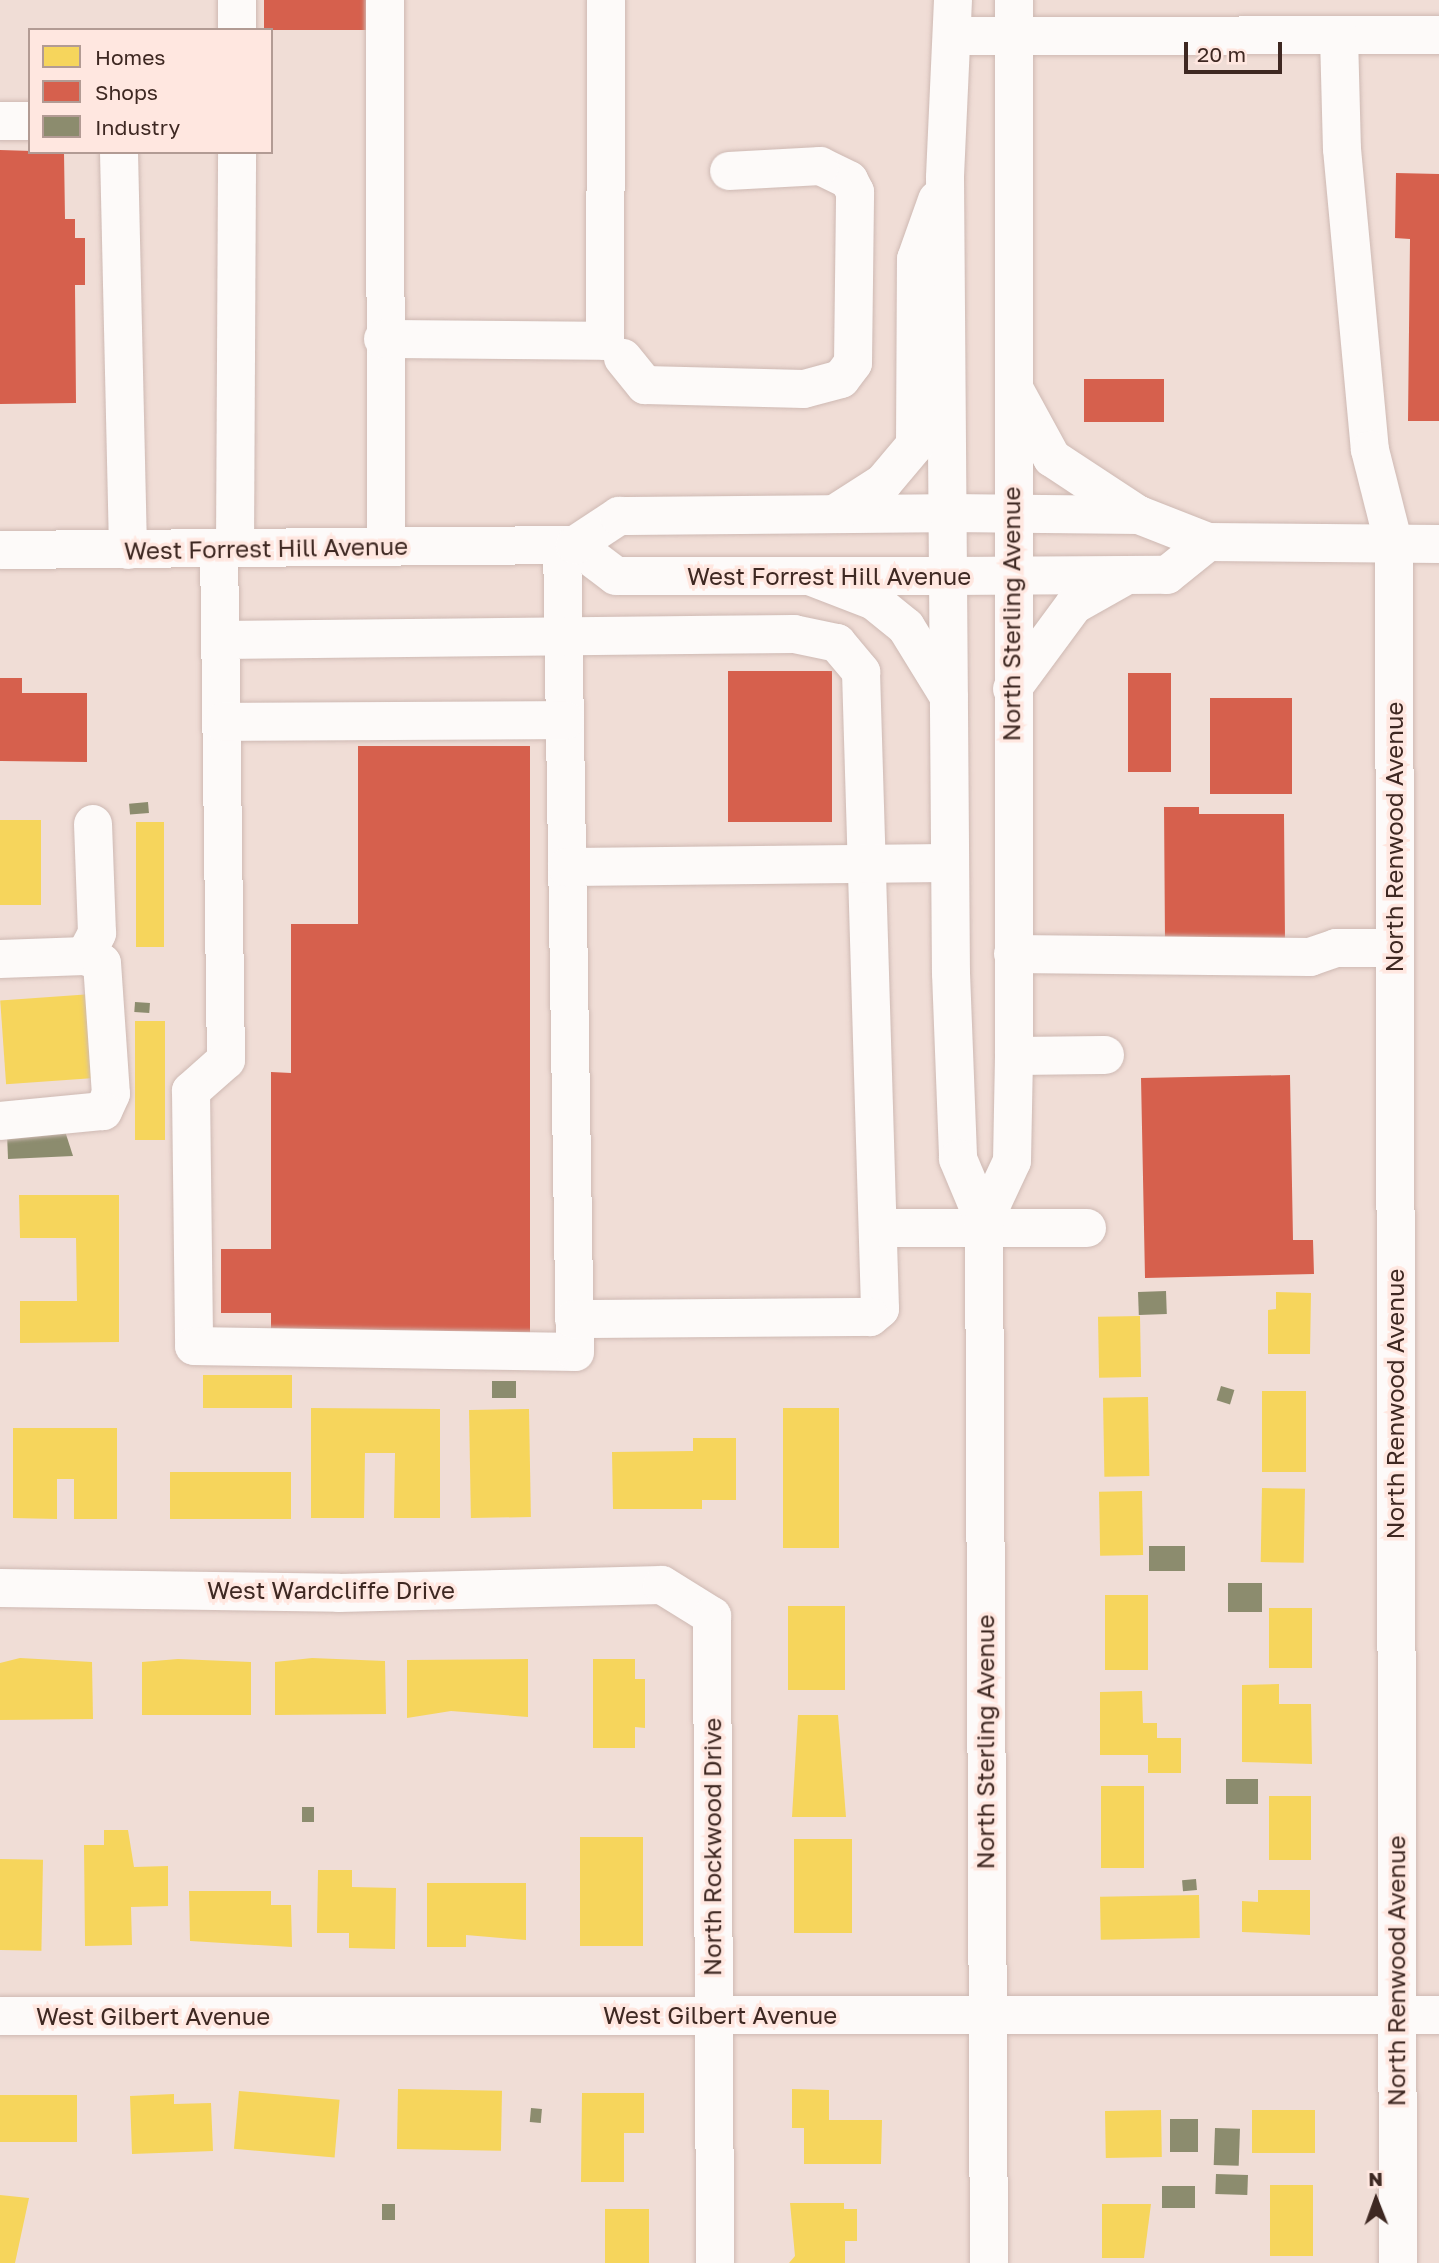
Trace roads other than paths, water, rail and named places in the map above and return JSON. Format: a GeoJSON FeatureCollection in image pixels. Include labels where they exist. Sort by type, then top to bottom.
{"type":"FeatureCollection","features":[{"type":"Feature","properties":{"kind":"street"},"geometry":{"type":"LineString","coordinates":[[237,0],[237,28]]}},
{"type":"Feature","properties":{"kind":"street"},"geometry":{"type":"LineString","coordinates":[[385,0],[383,339],[386,547]]}},
{"type":"Feature","properties":{"kind":"street"},"geometry":{"type":"LineString","coordinates":[[383,339],[605,341],[606,0]]}},
{"type":"Feature","properties":{"kind":"street","name":"North Sterling Avenue"},"geometry":{"type":"LineString","coordinates":[[984,1226],[1012,1161],[1014,1056],[1011,379],[1014,0]]}},
{"type":"Feature","properties":{"kind":"street"},"geometry":{"type":"LineString","coordinates":[[953,18],[1013,39],[1439,35]]}},
{"type":"Feature","properties":{"kind":"street","name":"North Sterling Avenue"},"geometry":{"type":"LineString","coordinates":[[953,18],[945,178],[950,863],[958,1158],[984,1226],[989,2263]]}},
{"type":"Feature","properties":{"kind":"street","name":"North Renwood Avenue"},"geometry":{"type":"LineString","coordinates":[[1339,36],[1342,149],[1370,450],[1394,545],[1398,2263]]}},
{"type":"Feature","properties":{"kind":"street"},"geometry":{"type":"LineString","coordinates":[[0,121],[28,121]]}},
{"type":"Feature","properties":{"kind":"street"},"geometry":{"type":"LineString","coordinates":[[119,154],[128,550]]}},
{"type":"Feature","properties":{"kind":"street"},"geometry":{"type":"LineString","coordinates":[[237,154],[227,548],[220,640],[226,1060],[191,1091],[194,1346],[575,1352],[564,637],[568,545],[619,516],[836,513],[1139,515]]}},
{"type":"Feature","properties":{"kind":"street"},"geometry":{"type":"LineString","coordinates":[[623,358],[645,385],[804,390],[841,379],[853,363],[855,192],[849,180],[820,166],[729,172]]}},
{"type":"Feature","properties":{"kind":"street"},"geometry":{"type":"LineString","coordinates":[[836,513],[883,483],[915,446],[916,259],[945,178]]}},
{"type":"Feature","properties":{"kind":"street"},"geometry":{"type":"LineString","coordinates":[[1011,379],[1034,433],[1052,458],[1139,515],[1208,542],[1439,544]]}},
{"type":"Feature","properties":{"kind":"street","name":"West Forrest Hill Avenue"},"geometry":{"type":"LineString","coordinates":[[0,550],[568,545],[616,576],[1127,576],[1167,575],[1208,542]]}},
{"type":"Feature","properties":{"kind":"street"},"geometry":{"type":"LineString","coordinates":[[1012,689],[1074,605],[1127,576]]}},
{"type":"Feature","properties":{"kind":"street"},"geometry":{"type":"LineString","coordinates":[[802,635],[806,577],[874,601],[906,626],[949,698]]}},
{"type":"Feature","properties":{"kind":"street"},"geometry":{"type":"LineString","coordinates":[[220,640],[802,635],[837,643],[860,672],[862,864],[885,1295],[870,1317],[574,1319]]}},
{"type":"Feature","properties":{"kind":"street"},"geometry":{"type":"LineString","coordinates":[[222,722],[565,720]]}},
{"type":"Feature","properties":{"kind":"street"},"geometry":{"type":"LineString","coordinates":[[85,956],[97,933],[93,824]]}},
{"type":"Feature","properties":{"kind":"street"},"geometry":{"type":"LineString","coordinates":[[567,867],[950,863]]}},
{"type":"Feature","properties":{"kind":"street"},"geometry":{"type":"LineString","coordinates":[[1013,954],[1310,957],[1336,948],[1394,948]]}},
{"type":"Feature","properties":{"kind":"street"},"geometry":{"type":"LineString","coordinates":[[0,958],[85,956],[102,963],[106,977],[111,1094],[103,1111],[0,1121]]}},
{"type":"Feature","properties":{"kind":"street"},"geometry":{"type":"LineString","coordinates":[[1014,1056],[1105,1055]]}},
{"type":"Feature","properties":{"kind":"street"},"geometry":{"type":"LineString","coordinates":[[882,1227],[1087,1228]]}},
{"type":"Feature","properties":{"kind":"street","name":"West Wardcliffe Drive"},"geometry":{"type":"LineString","coordinates":[[0,1588],[339,1593],[662,1585]]}},
{"type":"Feature","properties":{"kind":"street","name":"North Rockwood Drive"},"geometry":{"type":"LineString","coordinates":[[662,1585],[712,1616],[715,2263]]}},
{"type":"Feature","properties":{"kind":"street","name":"West Gilbert Avenue"},"geometry":{"type":"LineString","coordinates":[[0,2016],[1439,2015]]}}]}
